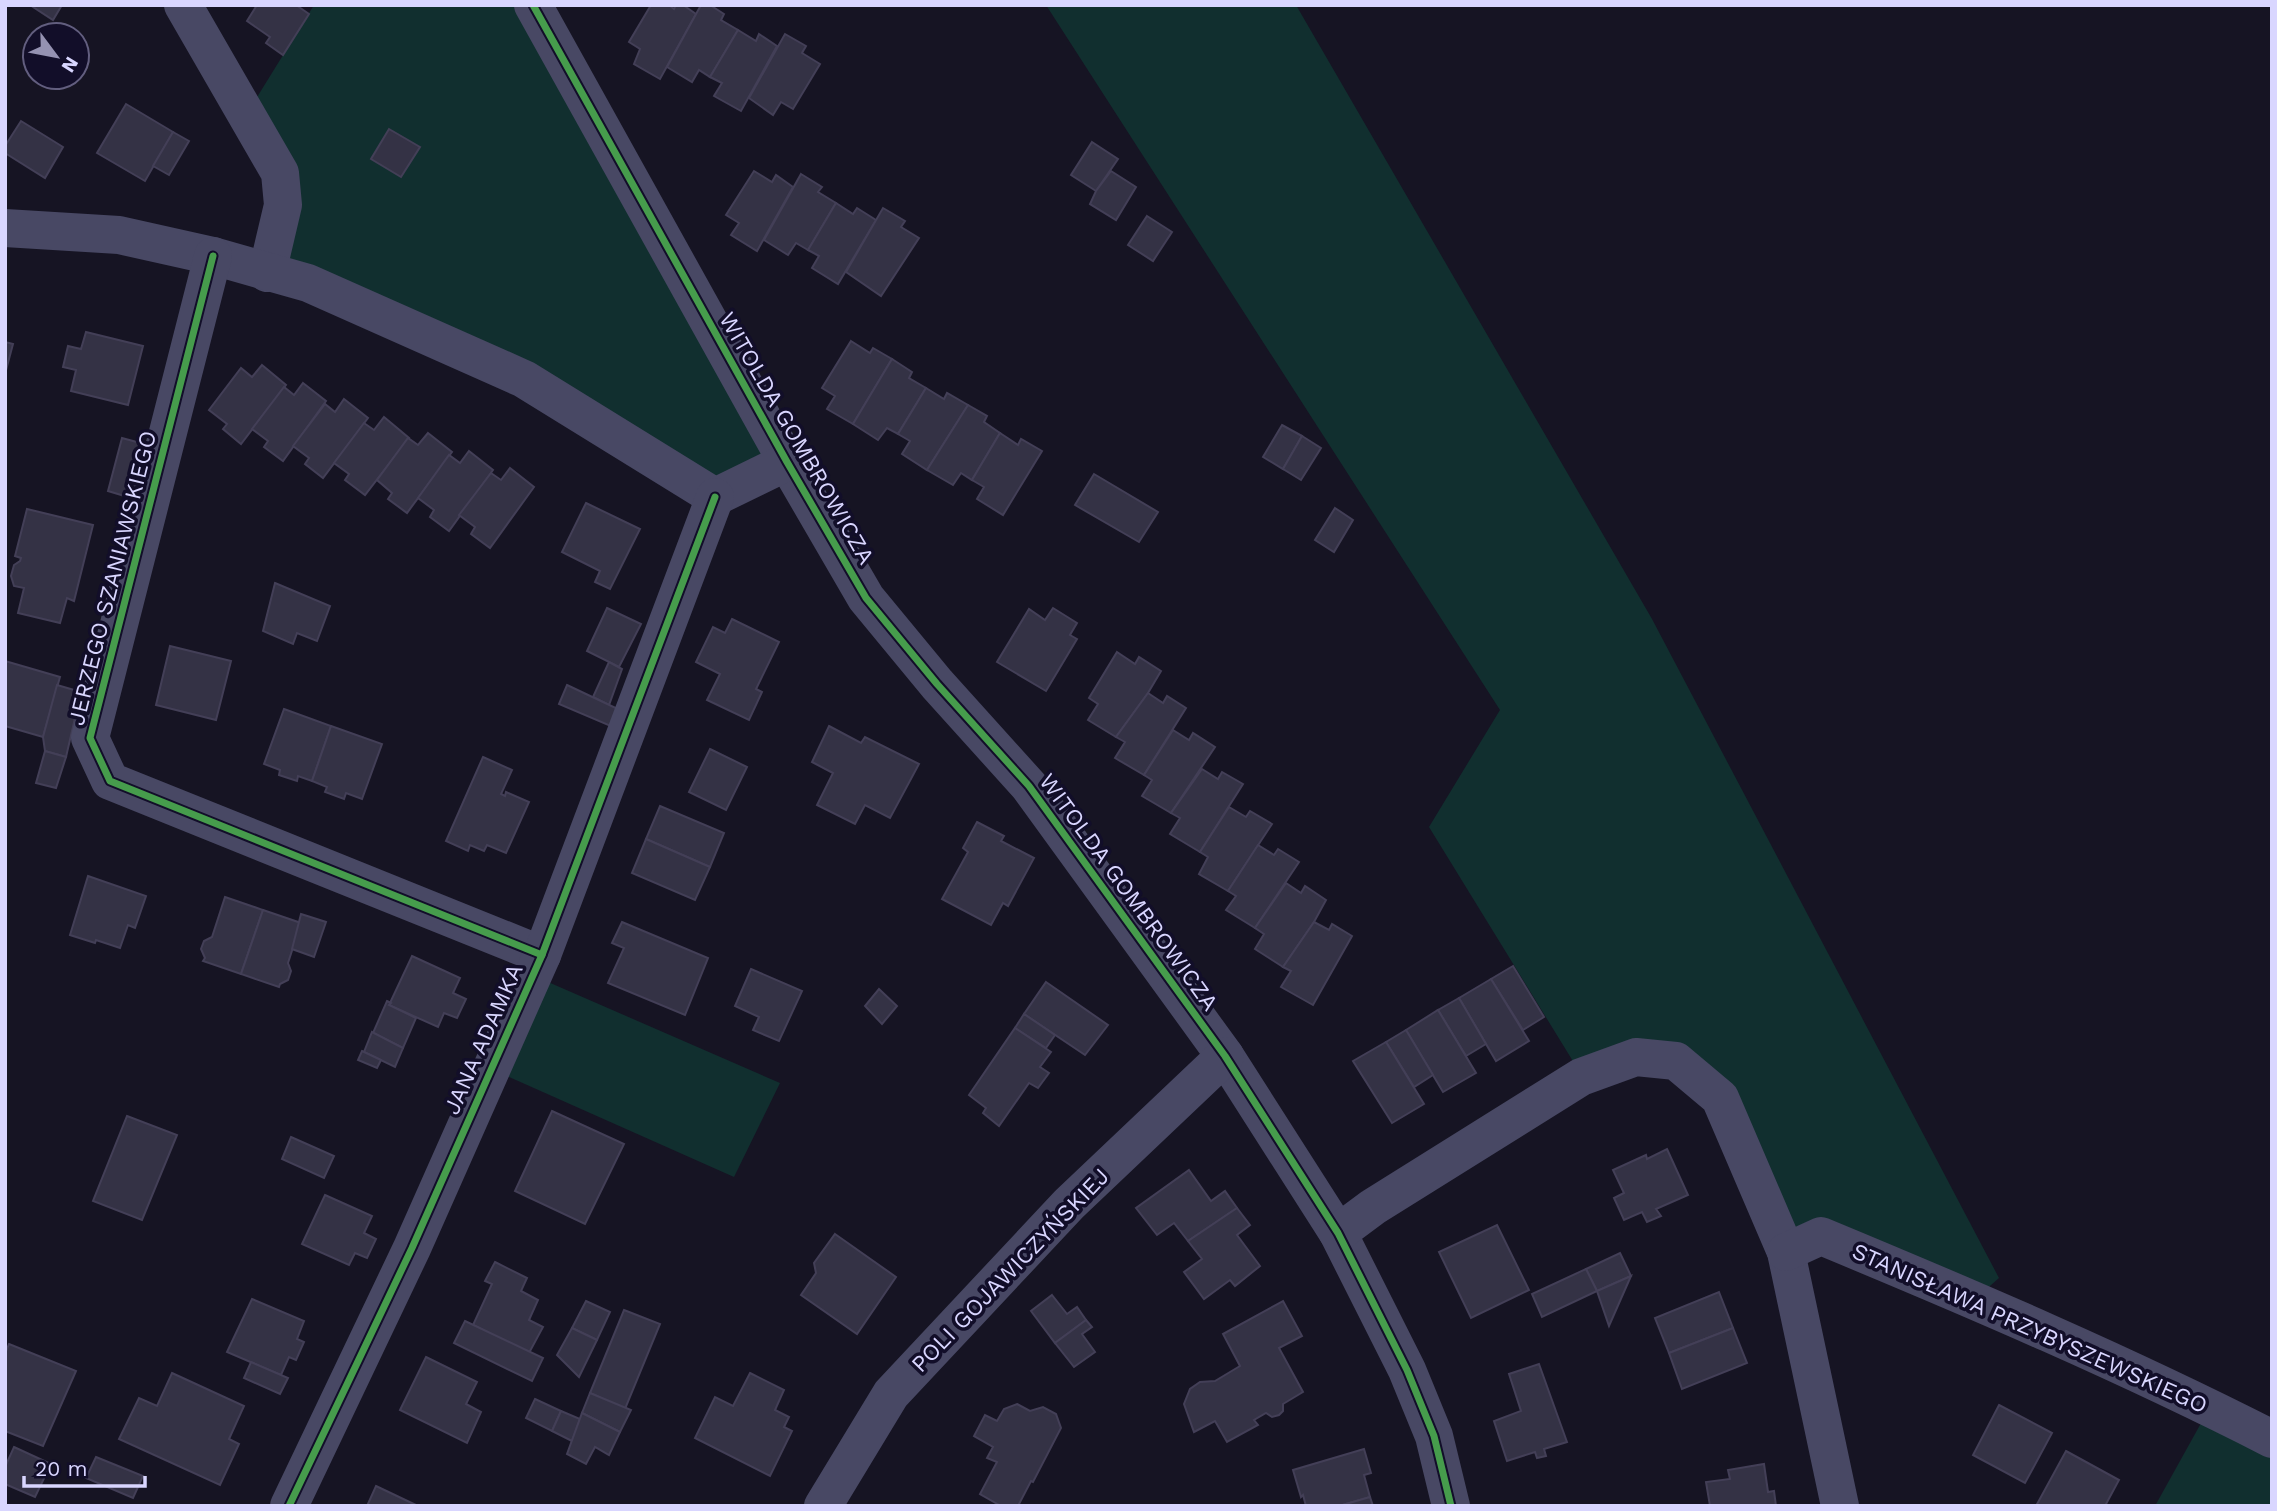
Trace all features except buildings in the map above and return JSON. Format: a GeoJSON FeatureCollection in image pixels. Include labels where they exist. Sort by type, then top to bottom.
{"type":"FeatureCollection","features":[{"type":"Feature","properties":{"kind":"street"},"geometry":{"type":"LineString","coordinates":[[183,5],[280,173],[282,205],[267,273]]}},
{"type":"Feature","properties":{"kind":"street","name":"WITOLDA GOMBROWICZA"},"geometry":{"type":"LineString","coordinates":[[533,5],[787,463],[866,598],[937,684],[1029,786],[1225,1056],[1338,1233],[1407,1370],[1434,1437],[1451,1506]]}},
{"type":"Feature","properties":{"kind":"street"},"geometry":{"type":"LineString","coordinates":[[5,228],[119,235],[213,256],[307,284],[524,379],[715,497],[787,463]]}},
{"type":"Feature","properties":{"kind":"street","name":"JERZEGO SZANIAWSKIEGO"},"geometry":{"type":"LineString","coordinates":[[213,256],[90,738],[110,781],[542,955]]}},
{"type":"Feature","properties":{"kind":"street","name":"JANA ADAMKA"},"geometry":{"type":"LineString","coordinates":[[289,1506],[412,1248],[542,955],[715,497]]}},
{"type":"Feature","properties":{"kind":"street","name":"POLI GOJAWICZYŃSKIEJ"},"geometry":{"type":"LineString","coordinates":[[823,1506],[891,1394],[1069,1204],[1225,1056]]}},
{"type":"Feature","properties":{"kind":"street"},"geometry":{"type":"LineString","coordinates":[[1338,1233],[1373,1207],[1581,1077],[1636,1057],[1676,1061],[1720,1098],[1786,1252],[1840,1506]]}},
{"type":"Feature","properties":{"kind":"street","name":"STANISŁAWA PRZYBYSZEWSKIEGO"},"geometry":{"type":"LineString","coordinates":[[1786,1252],[1821,1236],[1975,1300],[2272,1439]]}},
{"type":"Feature","properties":{"kind":"green space"},"geometry":{"type":"Polygon","coordinates":[[[314,5],[533,5],[787,462],[715,497],[524,379],[267,273],[283,205],[246,115],[314,5]]]}},
{"type":"Feature","properties":{"kind":"green space"},"geometry":{"type":"Polygon","coordinates":[[[1046,5],[1296,5],[1652,619],[1999,1278],[1974,1300],[1821,1236],[1786,1252],[1720,1098],[1676,1061],[1581,1077],[1429,827],[1500,710],[1046,5]]]}},
{"type":"Feature","properties":{"kind":"green space"},"geometry":{"type":"Polygon","coordinates":[[[532,975],[780,1083],[734,1177],[491,1069],[532,975]]]}},
{"type":"Feature","properties":{"kind":"green space"},"geometry":{"type":"Polygon","coordinates":[[[2210,1407],[2272,1439],[2272,1506],[2155,1506],[2210,1407]]]}},
{"type":"Feature","properties":{"kind":"cycle path"},"geometry":{"type":"LineString","coordinates":[[533,5],[787,462],[866,598],[937,684],[1029,786],[1225,1056],[1338,1233],[1407,1370],[1434,1436],[1451,1506]]}},
{"type":"Feature","properties":{"kind":"cycle path"},"geometry":{"type":"LineString","coordinates":[[213,256],[90,738],[110,781],[542,955]]}},
{"type":"Feature","properties":{"kind":"cycle path"},"geometry":{"type":"LineString","coordinates":[[289,1506],[412,1248],[542,955],[715,497]]}}]}
